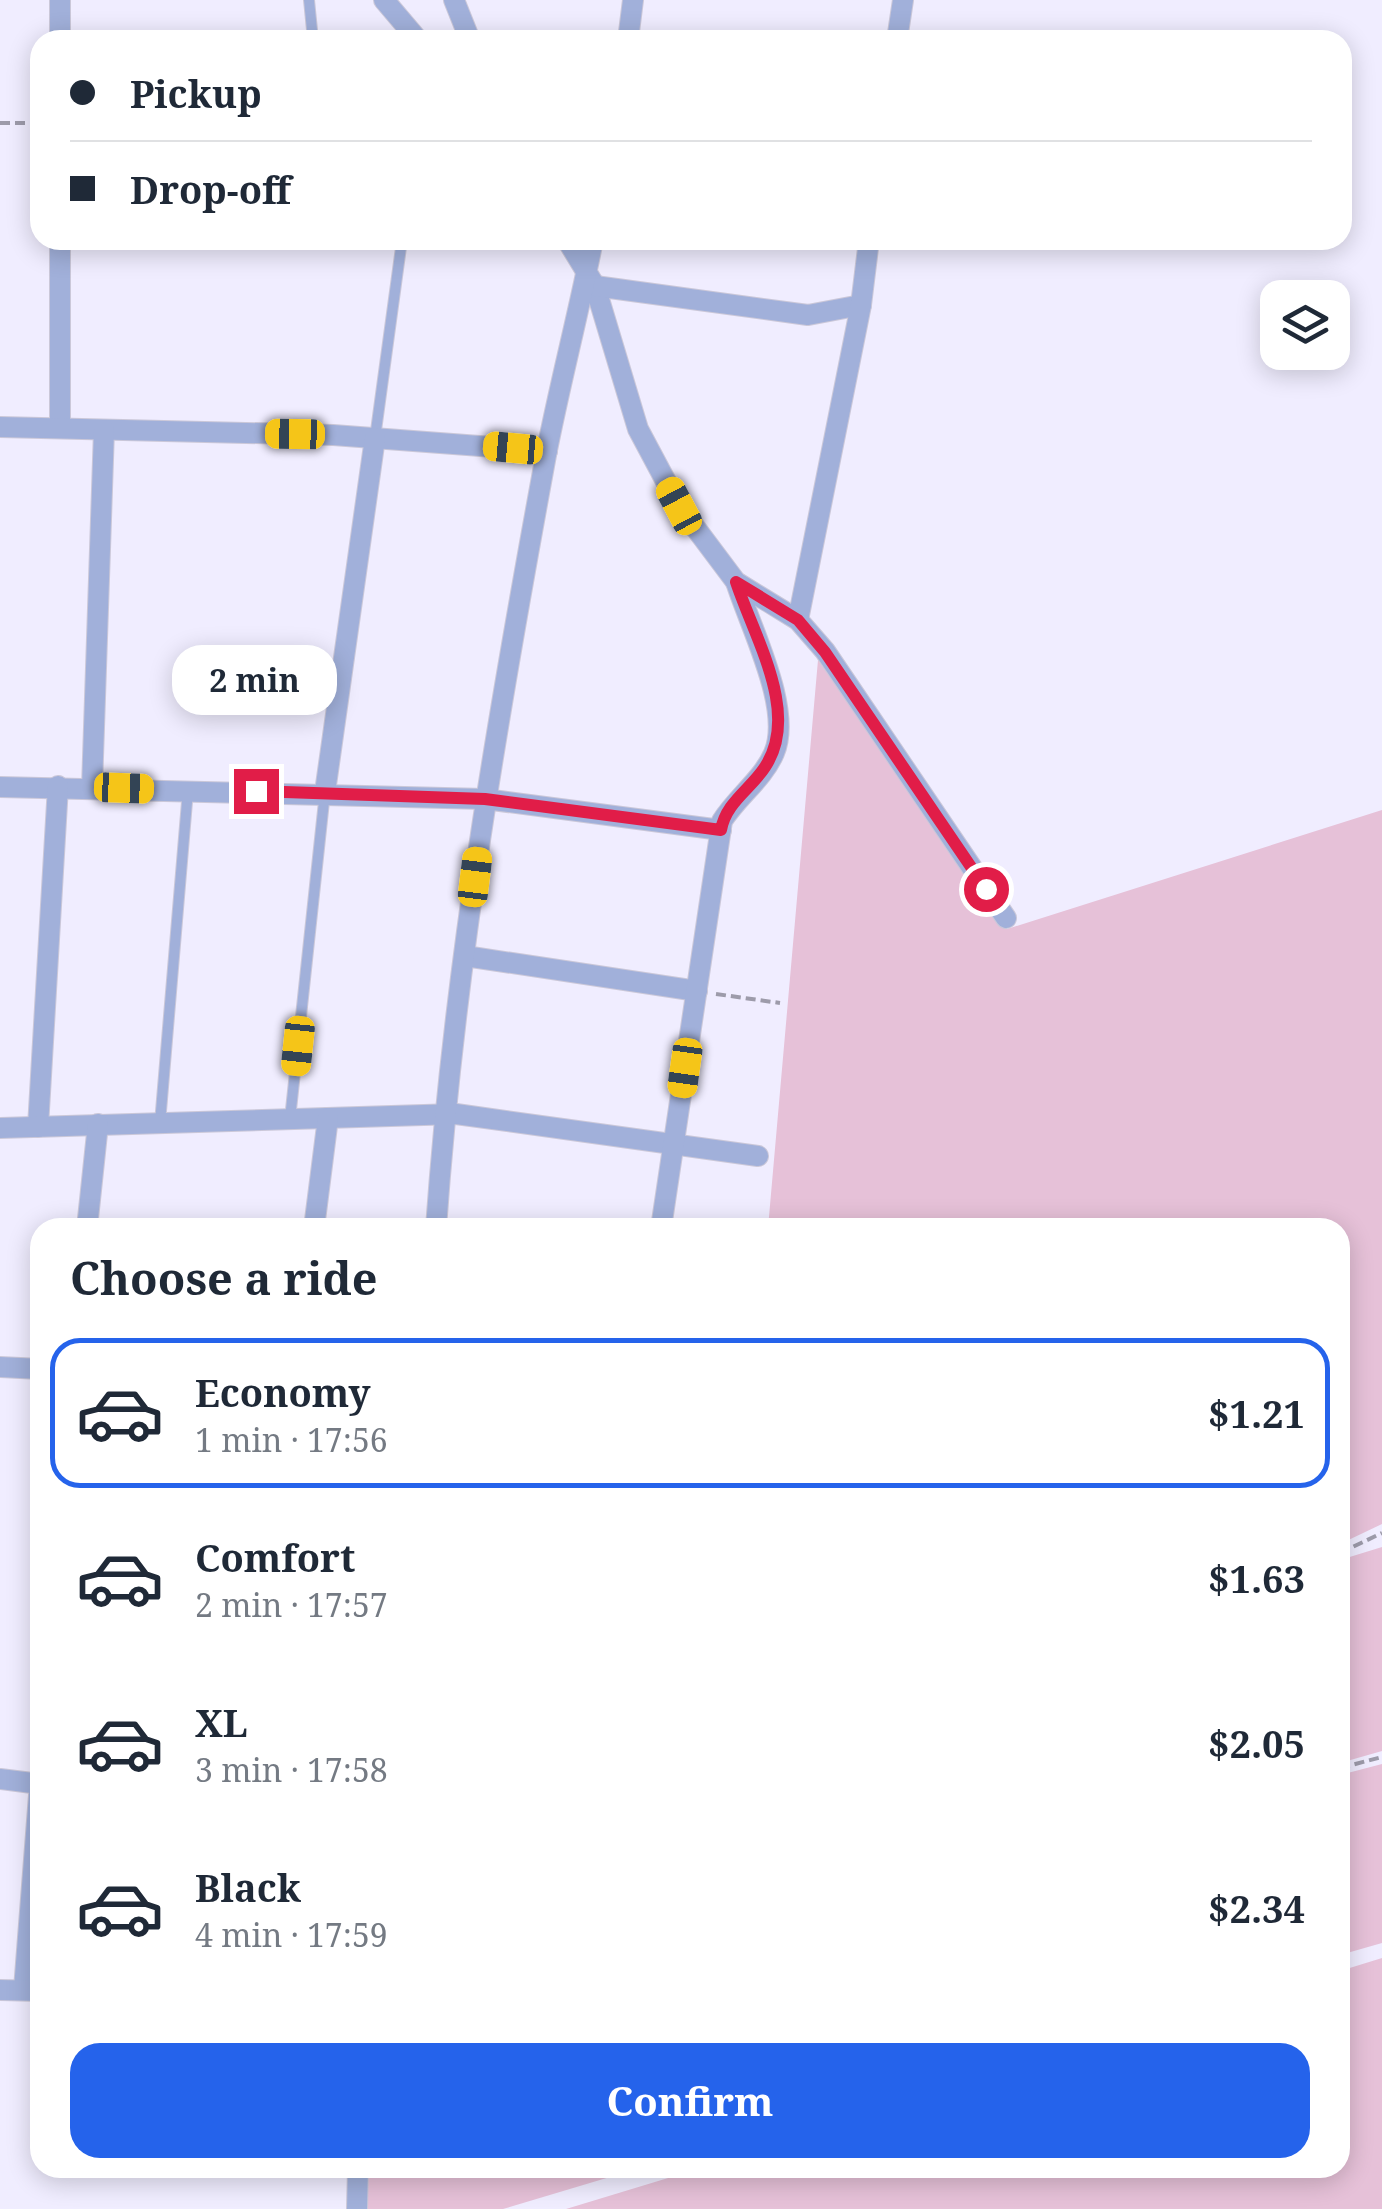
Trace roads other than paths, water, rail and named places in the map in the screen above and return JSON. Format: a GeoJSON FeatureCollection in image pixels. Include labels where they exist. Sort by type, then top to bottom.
{"type":"FeatureCollection","features":[{"type":"Feature","properties":{"kind":"street"},"geometry":{"type":"LineString","coordinates":[[60,0],[60,30]]}},
{"type":"Feature","properties":{"kind":"street"},"geometry":{"type":"LineString","coordinates":[[384,0],[410,30]]}},
{"type":"Feature","properties":{"kind":"street"},"geometry":{"type":"LineString","coordinates":[[454,0],[466,30]]}},
{"type":"Feature","properties":{"kind":"street"},"geometry":{"type":"LineString","coordinates":[[629,30],[633,0]]}},
{"type":"Feature","properties":{"kind":"street"},"geometry":{"type":"LineString","coordinates":[[898,30],[903,0]]}},
{"type":"Feature","properties":{"kind":"street"},"geometry":{"type":"LineString","coordinates":[[60,250],[60,428]]}},
{"type":"Feature","properties":{"kind":"street"},"geometry":{"type":"LineString","coordinates":[[579,250],[638,429],[679,506],[736,582],[780,713],[780,736],[773,756],[737,797],[721,830],[663,1218]]}},
{"type":"Feature","properties":{"kind":"street"},"geometry":{"type":"LineString","coordinates":[[798,620],[861,306],[867,250]]}},
{"type":"Feature","properties":{"kind":"street"},"geometry":{"type":"LineString","coordinates":[[591,278],[808,315],[834,314],[861,306]]}},
{"type":"Feature","properties":{"kind":"street"},"geometry":{"type":"LineString","coordinates":[[437,1218],[445,1114],[485,799],[547,451],[591,278]]}},
{"type":"Feature","properties":{"kind":"street"},"geometry":{"type":"LineString","coordinates":[[0,427],[374,438],[547,451]]}},
{"type":"Feature","properties":{"kind":"street"},"geometry":{"type":"LineString","coordinates":[[92,786],[104,430]]}},
{"type":"Feature","properties":{"kind":"street"},"geometry":{"type":"LineString","coordinates":[[324,792],[374,438]]}},
{"type":"Feature","properties":{"kind":"street"},"geometry":{"type":"LineString","coordinates":[[736,582],[798,620],[825,652],[1006,918]]}},
{"type":"Feature","properties":{"kind":"street"},"geometry":{"type":"LineString","coordinates":[[38,1127],[58,786]]}},
{"type":"Feature","properties":{"kind":"street"},"geometry":{"type":"LineString","coordinates":[[0,787],[92,786],[485,799],[721,830]]}},
{"type":"Feature","properties":{"kind":"street"},"geometry":{"type":"LineString","coordinates":[[465,956],[697,991]]}},
{"type":"Feature","properties":{"kind":"street"},"geometry":{"type":"LineString","coordinates":[[0,1128],[445,1114],[758,1156]]}},
{"type":"Feature","properties":{"kind":"street"},"geometry":{"type":"LineString","coordinates":[[315,1218],[328,1118]]}},
{"type":"Feature","properties":{"kind":"street"},"geometry":{"type":"LineString","coordinates":[[89,1218],[98,1124]]}},
{"type":"Feature","properties":{"kind":"street"},"geometry":{"type":"LineString","coordinates":[[0,1367],[30,1368]]}},
{"type":"Feature","properties":{"kind":"street"},"geometry":{"type":"LineString","coordinates":[[0,1779],[30,1782]]}},
{"type":"Feature","properties":{"kind":"street"},"geometry":{"type":"LineString","coordinates":[[0,1990],[30,1990]]}},
{"type":"Feature","properties":{"kind":"street"},"geometry":{"type":"LineString","coordinates":[[357,2209],[358,2178]]}},
{"type":"Feature","properties":{"kind":"lane"},"geometry":{"type":"LineString","coordinates":[[308,0],[312,30]]}},
{"type":"Feature","properties":{"kind":"lane"},"geometry":{"type":"LineString","coordinates":[[374,438],[401,250]]}},
{"type":"Feature","properties":{"kind":"lane"},"geometry":{"type":"LineString","coordinates":[[160,1123],[188,790]]}},
{"type":"Feature","properties":{"kind":"lane"},"geometry":{"type":"LineString","coordinates":[[290,1119],[324,792]]}}]}
